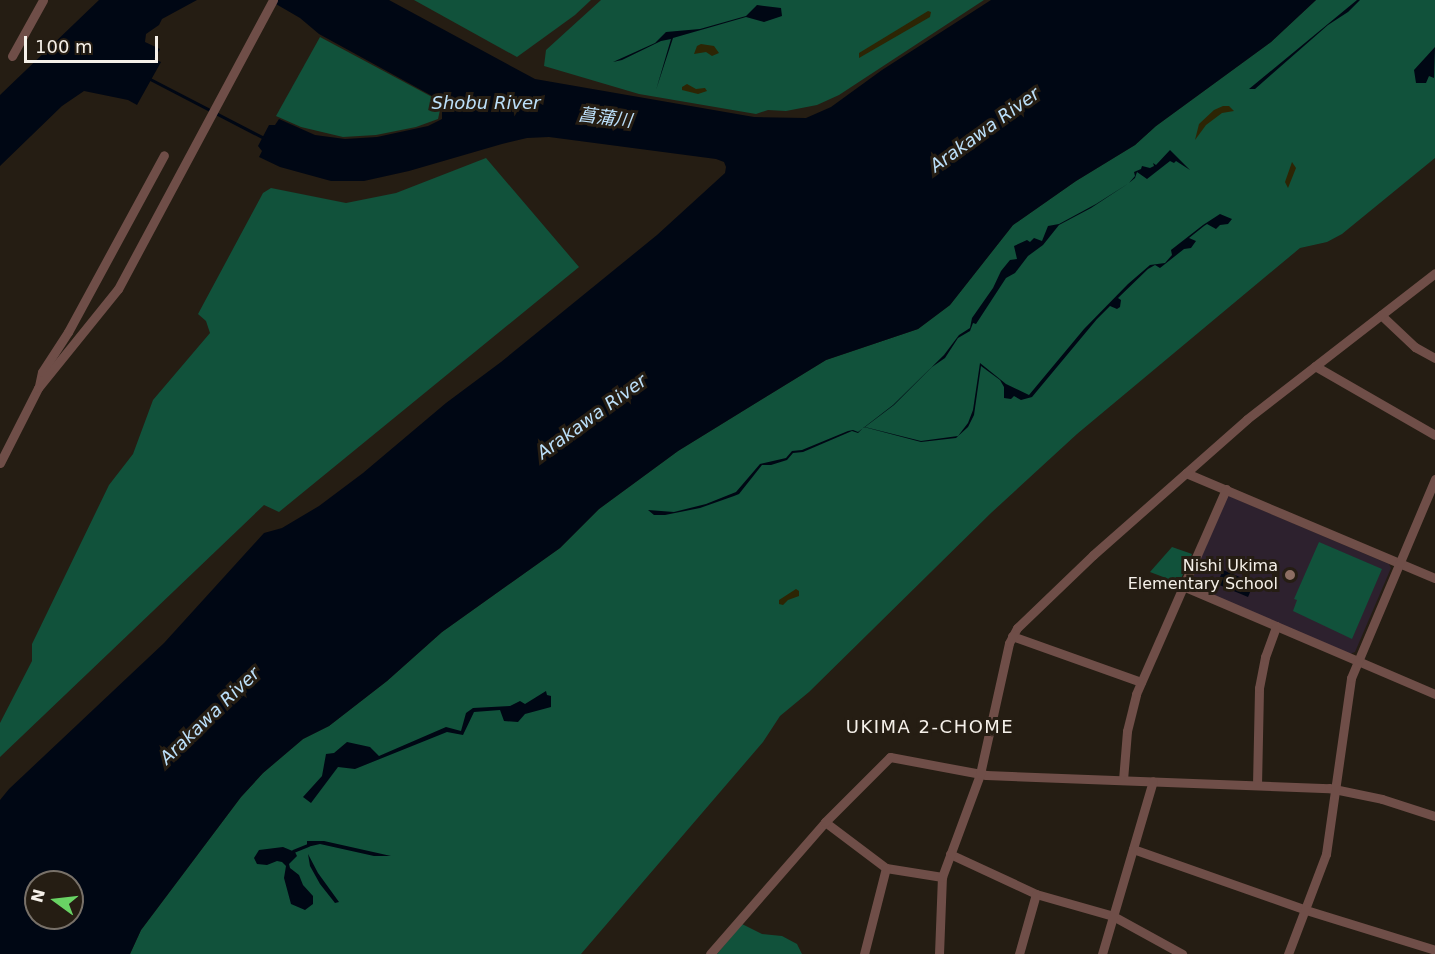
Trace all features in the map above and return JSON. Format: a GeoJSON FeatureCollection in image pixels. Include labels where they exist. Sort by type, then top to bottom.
{"type":"FeatureCollection","features":[{"type":"Feature","properties":{"kind":"street"},"geometry":{"type":"LineString","coordinates":[[12,56],[43,0]]}},
{"type":"Feature","properties":{"kind":"street"},"geometry":{"type":"LineString","coordinates":[[1,458],[38,388],[118,289],[273,0]]}},
{"type":"Feature","properties":{"kind":"street"},"geometry":{"type":"LineString","coordinates":[[38,388],[42,372],[68,332],[164,155]]}},
{"type":"Feature","properties":{"kind":"street"},"geometry":{"type":"LineString","coordinates":[[939,954],[942,877],[980,774],[1012,636],[1067,580],[1186,472],[1315,366],[1435,273]]}},
{"type":"Feature","properties":{"kind":"street"},"geometry":{"type":"LineString","coordinates":[[1381,315],[1415,347],[1435,358]]}},
{"type":"Feature","properties":{"kind":"street"},"geometry":{"type":"LineString","coordinates":[[1315,366],[1435,435]]}},
{"type":"Feature","properties":{"kind":"street"},"geometry":{"type":"LineString","coordinates":[[1186,472],[1435,578]]}},
{"type":"Feature","properties":{"kind":"street"},"geometry":{"type":"LineString","coordinates":[[1288,954],[1326,854],[1347,697],[1358,661],[1435,479]]}},
{"type":"Feature","properties":{"kind":"street"},"geometry":{"type":"LineString","coordinates":[[1123,780],[1128,719],[1141,682],[1226,489]]}},
{"type":"Feature","properties":{"kind":"street"},"geometry":{"type":"LineString","coordinates":[[1183,586],[1435,694]]}},
{"type":"Feature","properties":{"kind":"street"},"geometry":{"type":"LineString","coordinates":[[1257,785],[1259,688],[1265,657],[1276,626]]}},
{"type":"Feature","properties":{"kind":"street"},"geometry":{"type":"LineString","coordinates":[[1012,636],[1141,682]]}},
{"type":"Feature","properties":{"kind":"street"},"geometry":{"type":"LineString","coordinates":[[710,954],[825,822],[890,757],[980,774],[1335,789],[1382,799],[1435,816]]}},
{"type":"Feature","properties":{"kind":"street"},"geometry":{"type":"LineString","coordinates":[[1102,954],[1153,781]]}},
{"type":"Feature","properties":{"kind":"street"},"geometry":{"type":"LineString","coordinates":[[825,822],[886,868],[942,877]]}},
{"type":"Feature","properties":{"kind":"street"},"geometry":{"type":"LineString","coordinates":[[1132,849],[1306,910],[1435,950]]}},
{"type":"Feature","properties":{"kind":"street"},"geometry":{"type":"LineString","coordinates":[[951,854],[1036,894],[1113,916],[1182,954]]}},
{"type":"Feature","properties":{"kind":"street"},"geometry":{"type":"LineString","coordinates":[[864,954],[886,868]]}},
{"type":"Feature","properties":{"kind":"street"},"geometry":{"type":"LineString","coordinates":[[1019,954],[1036,894]]}},
{"type":"Feature","properties":{"kind":"shaded area","name":"Nishi Ukima Elementary School"},"geometry":{"type":"Polygon","coordinates":[[[1229,496],[1389,564],[1391,568],[1355,652],[1350,654],[1192,586],[1189,581],[1226,497],[1229,496]]]}},
{"type":"Feature","properties":{"kind":"green space"},"geometry":{"type":"Polygon","coordinates":[[[414,0],[591,0],[575,15],[517,57],[414,0]]]}},
{"type":"Feature","properties":{"kind":"green space"},"geometry":{"type":"Polygon","coordinates":[[[601,0],[984,0],[839,95],[817,105],[786,111],[768,110],[756,114],[639,94],[544,66],[546,50],[601,0]]]}},
{"type":"Feature","properties":{"kind":"green space"},"geometry":{"type":"Polygon","coordinates":[[[1316,0],[1435,0],[1435,158],[1342,234],[1327,242],[1300,248],[1077,434],[991,513],[809,692],[780,716],[763,742],[581,954],[130,954],[141,930],[241,797],[263,773],[303,739],[329,726],[387,681],[442,632],[560,548],[599,509],[678,451],[826,360],[918,329],[950,305],[1013,225],[1076,181],[1135,145],[1156,126],[1271,42],[1316,0]]]}},
{"type":"Feature","properties":{"kind":"green space"},"geometry":{"type":"Polygon","coordinates":[[[320,37],[434,98],[440,110],[438,119],[416,127],[376,135],[343,137],[301,127],[276,116],[320,37]]]}},
{"type":"Feature","properties":{"kind":"green space"},"geometry":{"type":"Polygon","coordinates":[[[486,158],[579,267],[279,512],[264,505],[0,757],[0,723],[32,661],[32,644],[109,485],[133,454],[153,400],[210,333],[206,321],[198,314],[263,193],[271,188],[346,203],[396,193],[486,158]]]}},
{"type":"Feature","properties":{"kind":"green space"},"geometry":{"type":"Polygon","coordinates":[[[1319,542],[1382,569],[1352,639],[1293,611],[1297,600],[1294,599],[1319,542]]]}},
{"type":"Feature","properties":{"kind":"green space"},"geometry":{"type":"Polygon","coordinates":[[[1172,547],[1192,554],[1179,583],[1150,572],[1172,547]]]}},
{"type":"Feature","properties":{"kind":"green space"},"geometry":{"type":"Polygon","coordinates":[[[742,924],[762,934],[782,936],[797,944],[802,954],[717,954],[742,924]]]}},
{"type":"Feature","properties":{"kind":"sand"},"geometry":{"type":"Polygon","coordinates":[[[928,11],[931,12],[930,17],[859,58],[859,53],[928,11]]]}},
{"type":"Feature","properties":{"kind":"sand"},"geometry":{"type":"Polygon","coordinates":[[[701,44],[714,46],[719,53],[712,56],[706,52],[694,54],[697,46],[701,44]]]}},
{"type":"Feature","properties":{"kind":"sand"},"geometry":{"type":"Polygon","coordinates":[[[687,84],[696,89],[705,88],[707,91],[698,94],[682,90],[682,87],[687,84]]]}},
{"type":"Feature","properties":{"kind":"sand"},"geometry":{"type":"Polygon","coordinates":[[[1229,106],[1234,111],[1222,113],[1206,125],[1195,140],[1199,124],[1214,110],[1229,106]]]}},
{"type":"Feature","properties":{"kind":"sand"},"geometry":{"type":"Polygon","coordinates":[[[1292,162],[1296,168],[1288,188],[1285,182],[1292,162]]]}},
{"type":"Feature","properties":{"kind":"sand"},"geometry":{"type":"Polygon","coordinates":[[[796,589],[799,591],[799,596],[788,600],[783,605],[779,604],[779,600],[796,589]]]}},
{"type":"Feature","properties":{"kind":"water"},"geometry":{"type":"Polygon","coordinates":[[[99,0],[197,0],[162,19],[159,25],[146,34],[145,42],[160,49],[154,59],[161,62],[137,105],[128,100],[84,91],[62,106],[0,166],[0,95],[99,0]]]}},
{"type":"Feature","properties":{"kind":"water"},"geometry":{"type":"Polygon","coordinates":[[[269,0],[389,0],[535,79],[754,117],[806,118],[831,107],[882,70],[991,0],[1316,0],[1271,42],[1156,126],[1135,145],[1076,181],[1013,225],[950,305],[918,329],[826,360],[678,451],[599,509],[560,548],[442,632],[387,681],[329,726],[303,739],[263,773],[241,797],[141,930],[130,954],[0,954],[0,800],[9,789],[164,643],[264,533],[282,528],[319,506],[363,473],[446,403],[501,362],[657,235],[725,173],[724,162],[716,159],[549,137],[527,138],[409,171],[364,181],[331,181],[280,167],[259,157],[262,151],[258,146],[269,125],[275,125],[279,119],[315,135],[345,139],[377,137],[428,126],[442,119],[441,101],[319,34],[300,18],[269,0]]]}},
{"type":"Feature","properties":{"kind":"water"},"geometry":{"type":"Polygon","coordinates":[[[1357,0],[1360,0],[1348,12],[1328,25],[1255,89],[1249,89],[1357,0]]]}},
{"type":"Feature","properties":{"kind":"water"},"geometry":{"type":"Polygon","coordinates":[[[757,5],[781,8],[782,16],[764,22],[746,17],[673,38],[656,90],[671,39],[661,41],[613,62],[655,43],[666,32],[700,29],[746,16],[757,5]]]}},
{"type":"Feature","properties":{"kind":"water"},"geometry":{"type":"Polygon","coordinates":[[[1435,47],[1434,78],[1429,76],[1426,83],[1416,83],[1414,70],[1435,47]]]}},
{"type":"Feature","properties":{"kind":"water"},"geometry":{"type":"Polygon","coordinates":[[[1170,150],[1190,170],[1176,161],[1174,163],[1170,161],[1147,179],[1137,172],[1135,178],[1129,183],[1135,176],[1134,172],[1142,166],[1150,168],[1154,166],[1153,163],[1156,165],[1170,150]]]}},
{"type":"Feature","properties":{"kind":"water"},"geometry":{"type":"Polygon","coordinates":[[[1129,183],[1091,208],[1059,225],[1043,245],[1028,256],[1015,273],[1006,278],[976,324],[973,323],[970,331],[958,338],[945,358],[932,367],[894,405],[865,427],[921,441],[958,436],[968,423],[973,410],[980,363],[1006,384],[1029,395],[1084,329],[1128,284],[1150,265],[1165,263],[1172,255],[1171,250],[1220,214],[1232,219],[1228,224],[1220,225],[1216,229],[1207,224],[1189,238],[1196,241],[1191,248],[1184,249],[1160,268],[1155,265],[1148,269],[1118,298],[1121,300],[1120,307],[1117,309],[1110,306],[1097,319],[1032,397],[1021,400],[1014,396],[1011,399],[1004,398],[1004,387],[1000,380],[981,366],[974,415],[968,427],[956,438],[921,442],[864,427],[893,405],[944,355],[959,335],[970,328],[972,318],[993,288],[1001,271],[1010,260],[1017,259],[1014,246],[1027,240],[1030,242],[1034,238],[1042,241],[1048,226],[1059,224],[1129,183]]]}},
{"type":"Feature","properties":{"kind":"water"},"geometry":{"type":"Polygon","coordinates":[[[862,429],[858,433],[852,431],[803,452],[793,453],[787,460],[762,465],[739,494],[734,496],[700,508],[665,515],[654,515],[648,510],[674,512],[706,504],[736,492],[760,464],[786,458],[792,451],[802,450],[848,431],[853,430],[858,432],[862,429]]]}},
{"type":"Feature","properties":{"kind":"water"},"geometry":{"type":"Polygon","coordinates":[[[1223,570],[1254,583],[1248,597],[1217,584],[1223,570]]]}},
{"type":"Feature","properties":{"kind":"water"},"geometry":{"type":"Polygon","coordinates":[[[546,691],[547,695],[551,696],[551,707],[525,714],[518,722],[504,721],[500,710],[474,712],[463,735],[447,732],[355,769],[338,767],[311,803],[303,797],[322,776],[326,754],[334,753],[347,742],[370,747],[379,756],[446,727],[461,731],[466,713],[473,708],[510,706],[520,701],[525,704],[546,691]]]}},
{"type":"Feature","properties":{"kind":"water"},"geometry":{"type":"Polygon","coordinates":[[[307,841],[324,841],[391,856],[374,856],[320,844],[307,847],[307,841]]]}},
{"type":"Feature","properties":{"kind":"water"},"geometry":{"type":"Polygon","coordinates":[[[283,847],[295,852],[297,856],[289,864],[290,868],[299,875],[303,885],[313,896],[313,904],[305,910],[291,904],[284,878],[286,866],[277,861],[267,865],[257,864],[254,858],[259,850],[283,847]]]}},
{"type":"Feature","properties":{"kind":"water"},"geometry":{"type":"Polygon","coordinates":[[[308,854],[318,873],[339,902],[335,903],[320,884],[310,866],[308,854]]]}},
{"type":"Feature","properties":{"kind":"waterway"},"geometry":{"type":"LineString","coordinates":[[150,79],[264,138]]}},
{"type":"Feature","properties":{"kind":"waterway"},"geometry":{"type":"LineString","coordinates":[[293,851],[308,845]]}},
{"type":"Feature","properties":{"kind":"place","name":"Nishi Ukima Elementary School"},"geometry":{"type":"Point","coordinates":[1290,575]}},
{"type":"Feature","properties":{"kind":"district","name":"UKIMA 2-CHOME"},"geometry":{"type":"Point","coordinates":[930,727]}},
{"type":"Feature","properties":{"kind":"water label","name":"Shobu River"},"geometry":{"type":"Point","coordinates":[486,103]}},
{"type":"Feature","properties":{"kind":"water label","name":"菖蒲川"},"geometry":{"type":"Point","coordinates":[605,118]}},
{"type":"Feature","properties":{"kind":"water label","name":"Arakawa River"},"geometry":{"type":"Point","coordinates":[985,130]}},
{"type":"Feature","properties":{"kind":"water label","name":"Arakawa River"},"geometry":{"type":"Point","coordinates":[592,417]}},
{"type":"Feature","properties":{"kind":"water label","name":"Arakawa River"},"geometry":{"type":"Point","coordinates":[210,716]}}]}
